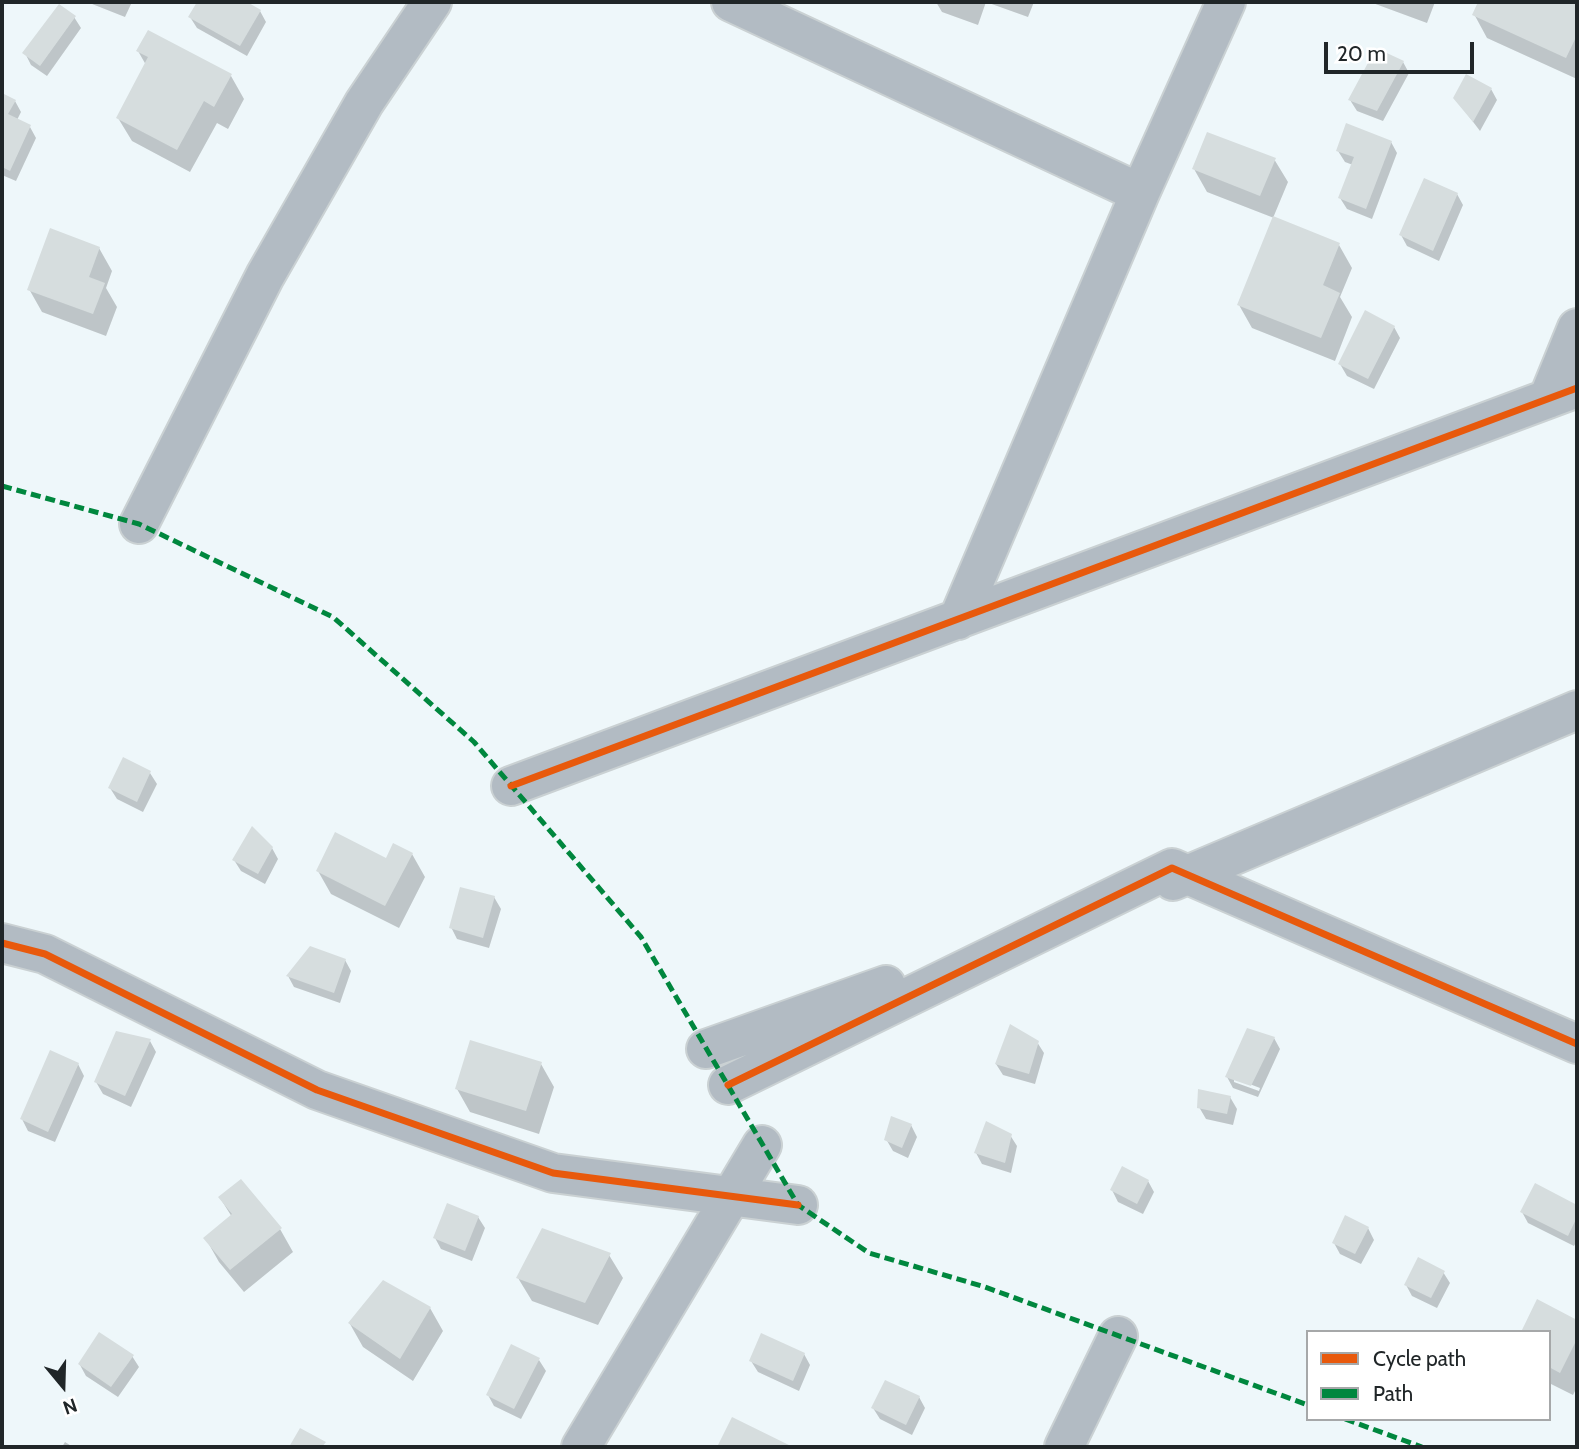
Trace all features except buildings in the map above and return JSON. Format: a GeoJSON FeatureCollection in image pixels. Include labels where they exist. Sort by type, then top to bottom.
{"type":"FeatureCollection","features":[{"type":"Feature","properties":{"kind":"street"},"geometry":{"type":"LineString","coordinates":[[139,524],[265,276],[364,103],[432,2]]}},
{"type":"Feature","properties":{"kind":"street"},"geometry":{"type":"LineString","coordinates":[[731,2],[1140,193]]}},
{"type":"Feature","properties":{"kind":"street"},"geometry":{"type":"LineString","coordinates":[[958,620],[1140,193],[1226,2]]}},
{"type":"Feature","properties":{"kind":"street"},"geometry":{"type":"LineString","coordinates":[[512,786],[1562,393],[1577,328]]}},
{"type":"Feature","properties":{"kind":"street"},"geometry":{"type":"LineString","coordinates":[[706,1049],[1157,888],[1577,710]]}},
{"type":"Feature","properties":{"kind":"street"},"geometry":{"type":"LineString","coordinates":[[728,1085],[1172,868],[1577,1044]]}},
{"type":"Feature","properties":{"kind":"street"},"geometry":{"type":"LineString","coordinates":[[1157,888],[1577,1044]]}},
{"type":"Feature","properties":{"kind":"street"},"geometry":{"type":"LineString","coordinates":[[2,943],[45,954],[317,1090],[553,1173],[798,1205]]}},
{"type":"Feature","properties":{"kind":"street"},"geometry":{"type":"LineString","coordinates":[[581,1447],[762,1144]]}},
{"type":"Feature","properties":{"kind":"street"},"geometry":{"type":"LineString","coordinates":[[1064,1447],[1118,1336]]}},
{"type":"Feature","properties":{"kind":"marked path"},"geometry":{"type":"LineString","coordinates":[[2,486],[139,524],[333,617],[474,742],[641,937],[798,1205],[869,1253],[985,1287],[1306,1404]]}},
{"type":"Feature","properties":{"kind":"marked path"},"geometry":{"type":"LineString","coordinates":[[1350,1421],[1422,1447]]}},
{"type":"Feature","properties":{"kind":"cycle path"},"geometry":{"type":"LineString","coordinates":[[511,786],[1577,388]]}},
{"type":"Feature","properties":{"kind":"cycle path"},"geometry":{"type":"LineString","coordinates":[[728,1085],[1172,868],[1577,1044]]}},
{"type":"Feature","properties":{"kind":"cycle path"},"geometry":{"type":"LineString","coordinates":[[2,943],[45,954],[317,1090],[553,1173],[798,1205]]}}]}
